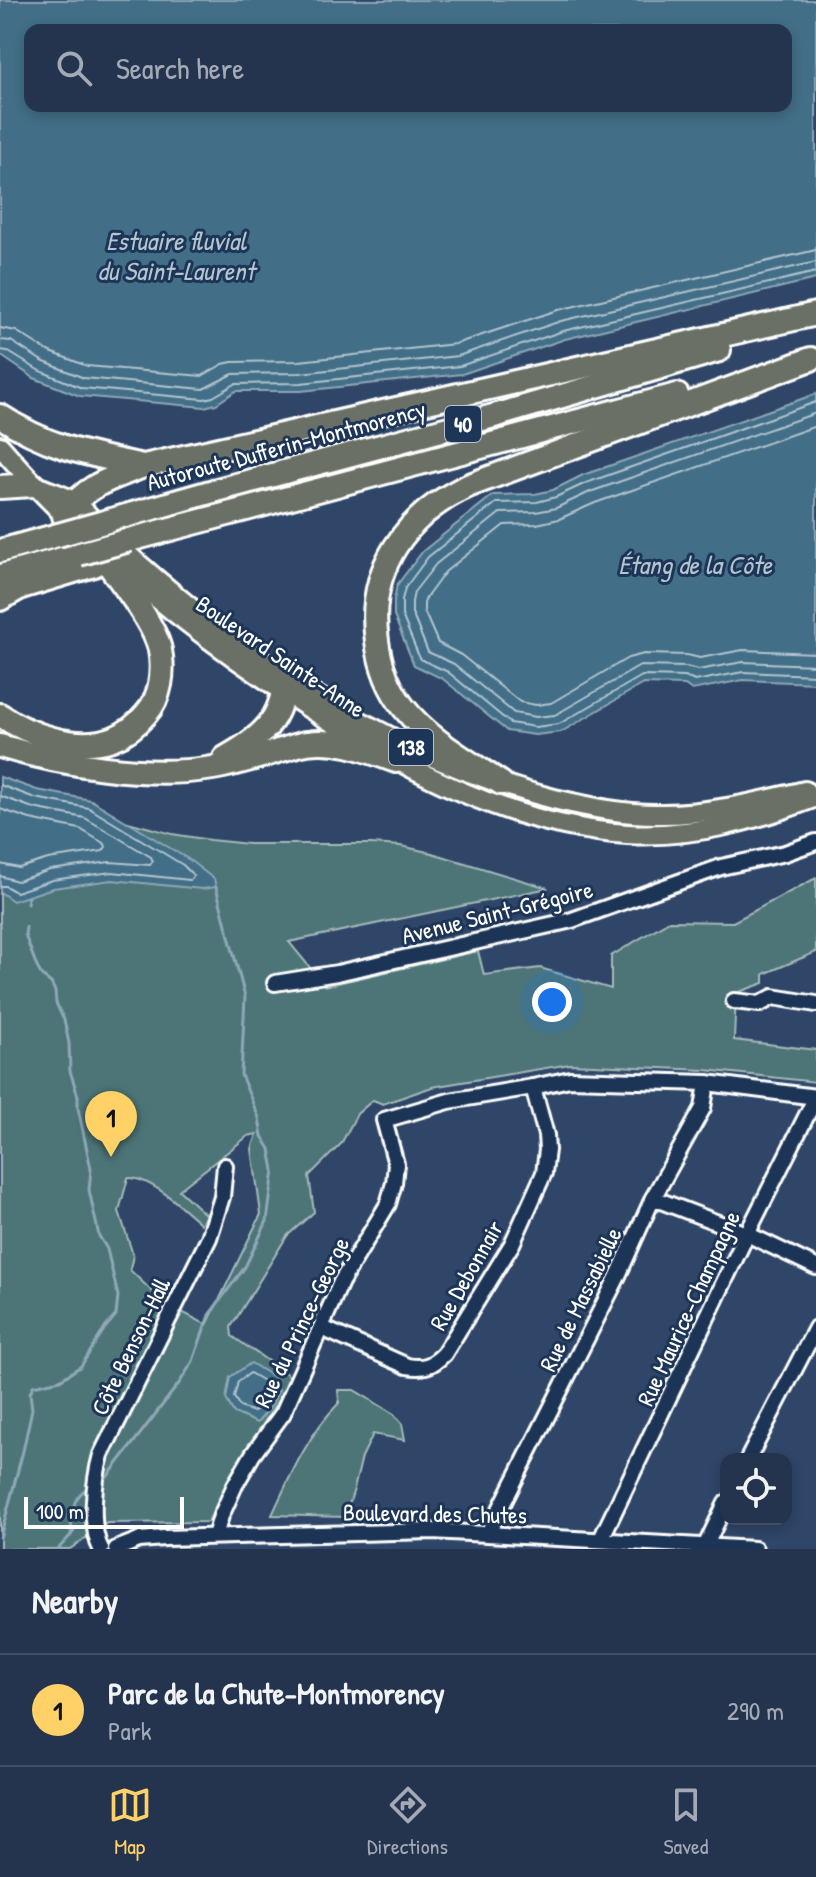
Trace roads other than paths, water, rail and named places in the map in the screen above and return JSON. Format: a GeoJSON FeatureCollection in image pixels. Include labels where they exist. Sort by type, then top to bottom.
{"type":"FeatureCollection","features":[{"type":"Feature","properties":{"kind":"highway"},"geometry":{"type":"LineString","coordinates":[[65,518],[85,492],[144,466],[816,314]]}},
{"type":"Feature","properties":{"kind":"highway","name":"Autoroute Dufferin-Montmorency"},"geometry":{"type":"LineString","coordinates":[[0,551],[65,518],[108,521],[501,414],[816,321]]}},
{"type":"Feature","properties":{"kind":"highway"},"geometry":{"type":"LineString","coordinates":[[501,783],[421,726],[404,708],[385,673],[374,625],[375,606],[385,566],[402,536],[433,505],[470,485],[814,358]]}},
{"type":"Feature","properties":{"kind":"highway","name":"40"},"geometry":{"type":"LineString","coordinates":[[89,555],[337,496],[450,456],[814,358]]}},
{"type":"Feature","properties":{"kind":"highway"},"geometry":{"type":"LineString","coordinates":[[0,416],[45,442],[82,454],[144,466]]}},
{"type":"Feature","properties":{"kind":"highway"},"geometry":{"type":"LineString","coordinates":[[0,487],[33,485]]}},
{"type":"Feature","properties":{"kind":"highway"},"geometry":{"type":"LineString","coordinates":[[0,576],[89,555]]}},
{"type":"Feature","properties":{"kind":"highway"},"geometry":{"type":"LineString","coordinates":[[0,599],[89,555]]}},
{"type":"Feature","properties":{"kind":"highway"},"geometry":{"type":"LineString","coordinates":[[0,715],[22,728],[57,739],[93,742],[110,740],[124,733],[138,724],[151,709],[158,694],[162,671],[160,648],[145,617],[89,555]]}},
{"type":"Feature","properties":{"kind":"highway"},"geometry":{"type":"LineString","coordinates":[[207,769],[260,735],[281,704],[285,684]]}},
{"type":"Feature","properties":{"kind":"highway"},"geometry":{"type":"LineString","coordinates":[[0,746],[102,767],[171,771],[207,769],[308,743],[347,744],[396,761]]}},
{"type":"Feature","properties":{"kind":"main road","name":"Boulevard Sainte-Anne"},"geometry":{"type":"LineString","coordinates":[[0,446],[65,518],[89,555],[244,665],[424,754],[501,783],[584,806],[624,812],[661,815],[708,812],[816,789]]}},
{"type":"Feature","properties":{"kind":"main road","name":"Boulevard Sainte-Anne"},"geometry":{"type":"LineString","coordinates":[[65,518],[107,535],[285,684],[396,761],[509,811],[586,829],[629,834],[666,833],[709,829],[773,814],[816,797]]}},
{"type":"Feature","properties":{"kind":"street","name":"Avenue Saint-Grégoire"},"geometry":{"type":"LineString","coordinates":[[275,983],[337,973],[572,920],[721,867],[785,853],[816,842]]}},
{"type":"Feature","properties":{"kind":"street"},"geometry":{"type":"LineString","coordinates":[[734,1001],[760,1004],[773,997],[816,1004]]}},
{"type":"Feature","properties":{"kind":"street"},"geometry":{"type":"LineString","coordinates":[[533,1087],[570,1079],[707,1083],[816,1097]]}},
{"type":"Feature","properties":{"kind":"street","name":"Rue de Massabielle"},"geometry":{"type":"LineString","coordinates":[[488,1533],[617,1278],[653,1198],[703,1108],[707,1083]]}},
{"type":"Feature","properties":{"kind":"street","name":"Rue du Prince-George"},"geometry":{"type":"LineString","coordinates":[[215,1536],[235,1485],[283,1413],[341,1282],[388,1204],[396,1164],[384,1120],[449,1101],[533,1087]]}},
{"type":"Feature","properties":{"kind":"street","name":"Rue Debonnair"},"geometry":{"type":"LineString","coordinates":[[322,1328],[407,1366],[421,1368],[432,1365],[444,1354],[512,1244],[544,1173],[546,1135],[533,1087]]}},
{"type":"Feature","properties":{"kind":"street","name":"Rue Maurice-Champagne"},"geometry":{"type":"LineString","coordinates":[[601,1539],[816,1097]]}},
{"type":"Feature","properties":{"kind":"street","name":"Côte Benson-Hall"},"geometry":{"type":"LineString","coordinates":[[101,1549],[94,1531],[95,1479],[101,1455],[209,1238],[222,1197],[225,1166]]}},
{"type":"Feature","properties":{"kind":"street"},"geometry":{"type":"LineString","coordinates":[[653,1198],[747,1234],[816,1267]]}},
{"type":"Feature","properties":{"kind":"street"},"geometry":{"type":"LineString","coordinates":[[751,1453],[816,1328]]}},
{"type":"Feature","properties":{"kind":"street"},"geometry":{"type":"LineString","coordinates":[[705,1548],[720,1516]]}},
{"type":"Feature","properties":{"kind":"street","name":"Boulevard des Chutes"},"geometry":{"type":"LineString","coordinates":[[116,1549],[139,1540],[432,1531],[755,1549]]}},
{"type":"Feature","properties":{"kind":"water","name":"Estuaire fluvial du Saint-Laurent"},"geometry":{"type":"Polygon","coordinates":[[[0,0],[816,0],[816,279],[565,339],[462,374],[301,391],[236,391],[216,404],[204,407],[80,396],[34,378],[0,355],[0,0]]]}},
{"type":"Feature","properties":{"kind":"water","name":"Étang de la Côte"},"geometry":{"type":"Polygon","coordinates":[[[816,394],[816,683],[743,680],[692,690],[685,685],[643,684],[561,732],[535,735],[507,731],[443,679],[414,665],[394,616],[397,585],[423,551],[493,495],[535,494],[553,490],[583,475],[816,394]]]}},
{"type":"Feature","properties":{"kind":"water"},"geometry":{"type":"Polygon","coordinates":[[[0,777],[37,790],[91,800],[188,859],[214,879],[216,887],[202,889],[112,880],[53,888],[13,901],[0,892],[0,777]]]}},
{"type":"Feature","properties":{"kind":"water"},"geometry":{"type":"Polygon","coordinates":[[[251,1363],[275,1378],[279,1390],[270,1408],[257,1423],[234,1413],[226,1399],[230,1377],[251,1363]]]}},
{"type":"Feature","properties":{"kind":"waterway"},"geometry":{"type":"LineString","coordinates":[[103,1479],[180,1382],[193,1361],[209,1315],[245,1267],[267,1221],[274,1170],[270,1149],[262,1136],[259,1118],[241,1075],[245,997],[216,887]]}},
{"type":"Feature","properties":{"kind":"waterway"},"geometry":{"type":"LineString","coordinates":[[27,904],[28,897]]}},
{"type":"Feature","properties":{"kind":"waterway"},"geometry":{"type":"LineString","coordinates":[[0,1538],[23,1451],[32,1409],[30,1393],[33,1386],[60,1380],[81,1366],[116,1315],[118,1296],[107,1249],[99,1236],[89,1190],[91,1169],[78,1096],[70,1071],[64,1020],[51,983],[37,967],[25,935],[26,927]]}},
{"type":"Feature","properties":{"kind":"waterway"},"geometry":{"type":"LineString","coordinates":[[74,1531],[71,1535],[74,1504],[86,1489]]}},
{"type":"Feature","properties":{"kind":"waterway"},"geometry":{"type":"LineString","coordinates":[[58,1549],[71,1535]]}},
{"type":"Feature","properties":{"kind":"place","name":"Parc de la Chute-Montmorency"},"geometry":{"type":"Point","coordinates":[111,1157]}}]}
